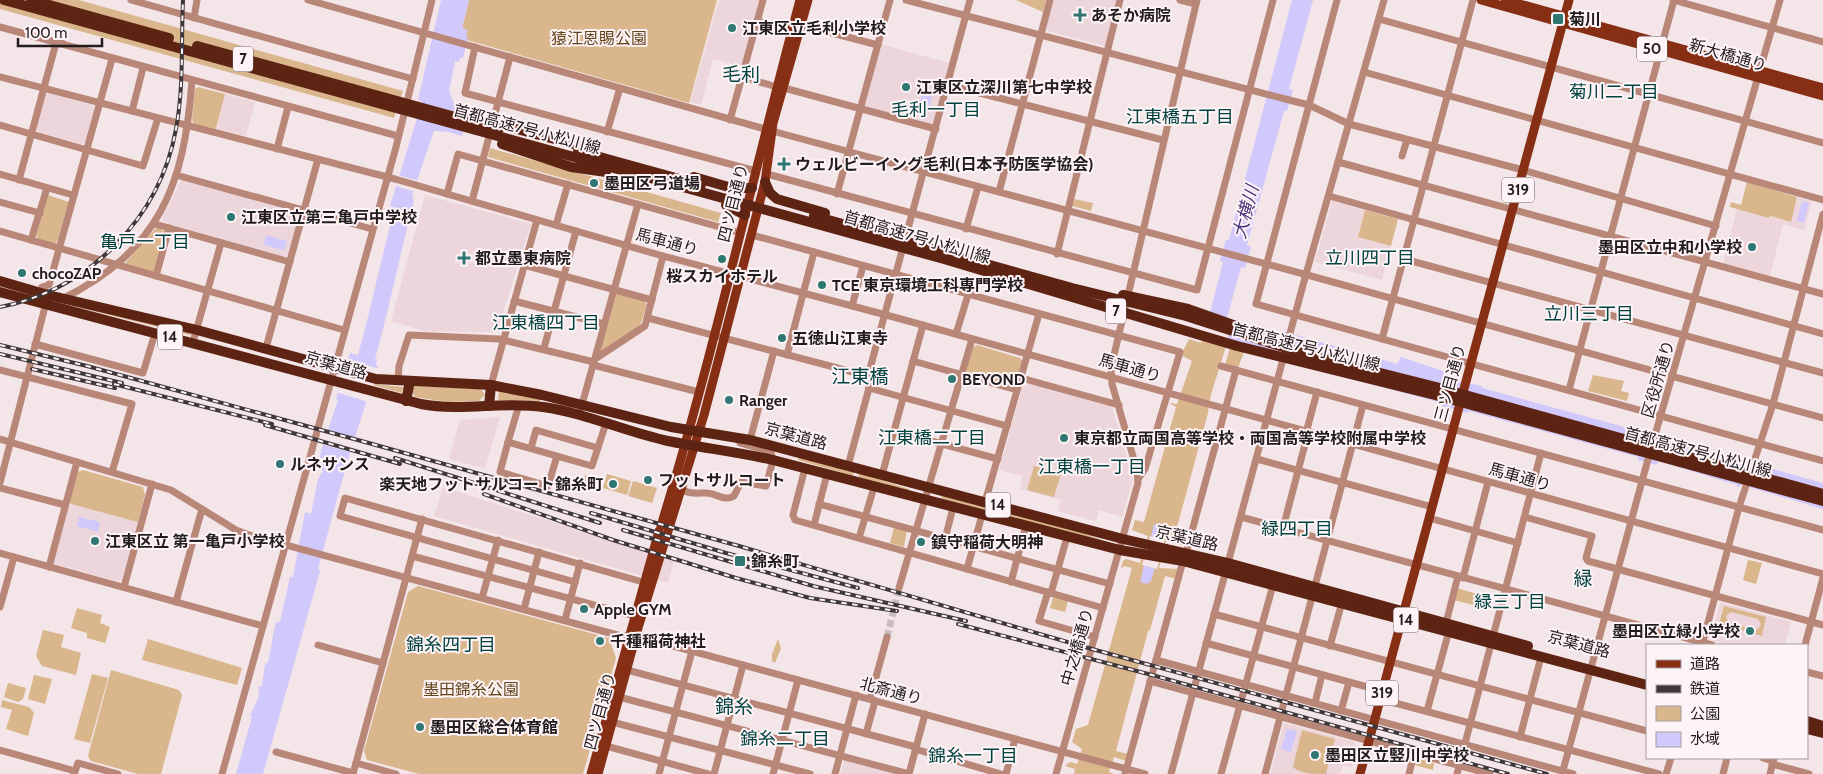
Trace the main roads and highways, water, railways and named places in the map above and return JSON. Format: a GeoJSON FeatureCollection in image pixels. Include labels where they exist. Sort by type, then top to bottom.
{"type":"FeatureCollection","features":[{"type":"Feature","properties":{"kind":"highway","name":"首都高速7号小松川線"},"geometry":{"type":"LineString","coordinates":[[4,0],[1036,286],[1237,346],[1435,395],[1823,501]]}},
{"type":"Feature","properties":{"kind":"highway","name":"首都高速7号小松川線"},"geometry":{"type":"LineString","coordinates":[[31,0],[1072,288]]}},
{"type":"Feature","properties":{"kind":"highway"},"geometry":{"type":"LineString","coordinates":[[411,114],[553,162],[581,169],[597,170],[988,277],[1036,286]]}},
{"type":"Feature","properties":{"kind":"highway"},"geometry":{"type":"LineString","coordinates":[[456,118],[478,119],[732,188],[752,188]]}},
{"type":"Feature","properties":{"kind":"highway"},"geometry":{"type":"LineString","coordinates":[[671,171],[752,211]]}},
{"type":"Feature","properties":{"kind":"highway"},"geometry":{"type":"LineString","coordinates":[[766,178],[770,193],[777,199]]}},
{"type":"Feature","properties":{"kind":"highway"},"geometry":{"type":"LineString","coordinates":[[762,195],[1028,270],[1058,283]]}},
{"type":"Feature","properties":{"kind":"highway","name":"京葉道路"},"geometry":{"type":"LineString","coordinates":[[0,281],[48,295],[197,330],[339,367],[376,379],[491,384],[582,404],[663,425],[750,440],[1123,539],[1143,549]]}},
{"type":"Feature","properties":{"kind":"highway"},"geometry":{"type":"LineString","coordinates":[[1072,288],[1155,317],[1305,354]]}},
{"type":"Feature","properties":{"kind":"highway"},"geometry":{"type":"LineString","coordinates":[[1072,288],[1141,298],[1188,310],[1215,318],[1305,354]]}},
{"type":"Feature","properties":{"kind":"highway","name":"京葉道路"},"geometry":{"type":"LineString","coordinates":[[0,292],[45,306],[194,342],[336,380],[406,401],[442,408],[519,405],[553,408],[688,447],[728,450],[773,460],[1120,550],[1143,549],[1185,557],[1492,639],[1592,667],[1646,685]]}},
{"type":"Feature","properties":{"kind":"highway","name":"首都高速7号小松川線"},"geometry":{"type":"LineString","coordinates":[[1305,354],[1436,387],[1823,494]]}},
{"type":"Feature","properties":{"kind":"highway"},"geometry":{"type":"LineString","coordinates":[[406,401],[410,380]]}},
{"type":"Feature","properties":{"kind":"highway"},"geometry":{"type":"LineString","coordinates":[[489,406],[491,384]]}},
{"type":"Feature","properties":{"kind":"highway","name":"京葉道路"},"geometry":{"type":"LineString","coordinates":[[1227,568],[1273,585],[1314,591],[1342,602],[1403,615]]}},
{"type":"Feature","properties":{"kind":"highway","name":"京葉道路"},"geometry":{"type":"LineString","coordinates":[[1492,639],[1541,656],[1646,678]]}},
{"type":"Feature","properties":{"kind":"highway"},"geometry":{"type":"LineString","coordinates":[[1808,721],[1823,726]]}},
{"type":"Feature","properties":{"kind":"highway"},"geometry":{"type":"LineString","coordinates":[[1808,729],[1823,733]]}},
{"type":"Feature","properties":{"kind":"main road","name":"四ツ目通り"},"geometry":{"type":"LineString","coordinates":[[694,431],[706,408],[752,235],[752,188],[780,87],[800,0]]}},
{"type":"Feature","properties":{"kind":"main road","name":"四ツ目通り"},"geometry":{"type":"LineString","coordinates":[[780,87],[808,0]]}},
{"type":"Feature","properties":{"kind":"main road","name":"新大橋通り"},"geometry":{"type":"LineString","coordinates":[[1481,0],[1563,19]]}},
{"type":"Feature","properties":{"kind":"main road","name":"新大橋通り"},"geometry":{"type":"LineString","coordinates":[[1505,0],[1661,48],[1760,75],[1823,96]]}},
{"type":"Feature","properties":{"kind":"main road","name":"三ツ目通り"},"geometry":{"type":"LineString","coordinates":[[1360,774],[1569,0]]}},
{"type":"Feature","properties":{"kind":"main road","name":"新大橋通り"},"geometry":{"type":"LineString","coordinates":[[1760,75],[1823,88]]}},
{"type":"Feature","properties":{"kind":"main road","name":"四ツ目通り"},"geometry":{"type":"LineString","coordinates":[[694,431],[694,413],[741,233],[762,195],[766,178],[769,130]]}},
{"type":"Feature","properties":{"kind":"main road"},"geometry":{"type":"LineString","coordinates":[[688,447],[694,431]]}},
{"type":"Feature","properties":{"kind":"main road","name":"四ツ目通り"},"geometry":{"type":"LineString","coordinates":[[598,774],[627,670],[635,616],[682,490],[692,456],[688,447]]}},
{"type":"Feature","properties":{"kind":"main road","name":"四ツ目通り"},"geometry":{"type":"LineString","coordinates":[[591,774],[648,583],[660,528],[675,480],[688,447]]}},
{"type":"Feature","properties":{"kind":"water"},"geometry":{"type":"Polygon","coordinates":[[[441,0],[469,0],[462,28],[468,30],[466,36],[468,37],[463,58],[460,58],[459,62],[455,61],[449,91],[456,109],[469,115],[462,136],[434,131],[412,195],[414,201],[375,359],[378,366],[348,459],[318,569],[320,571],[263,774],[236,774],[252,717],[250,716],[259,696],[258,687],[262,686],[265,664],[268,662],[276,622],[280,622],[290,577],[293,577],[305,512],[311,514],[318,479],[323,471],[319,464],[321,451],[338,400],[336,399],[350,353],[358,355],[363,337],[395,208],[390,206],[422,102],[418,100],[441,0]]]}},
{"type":"Feature","properties":{"kind":"water","name":"大横川"},"geometry":{"type":"Polygon","coordinates":[[[1292,0],[1313,0],[1289,89],[1293,90],[1287,111],[1284,111],[1247,245],[1251,247],[1245,268],[1241,267],[1227,318],[1210,313],[1223,262],[1220,261],[1226,240],[1229,240],[1292,0]]]}},
{"type":"Feature","properties":{"kind":"water"},"geometry":{"type":"Polygon","coordinates":[[[923,91],[933,93],[927,114],[917,112],[923,91]]]}},
{"type":"Feature","properties":{"kind":"water"},"geometry":{"type":"Polygon","coordinates":[[[1802,201],[1809,203],[1804,223],[1797,221],[1802,201]]]}},
{"type":"Feature","properties":{"kind":"water"},"geometry":{"type":"Polygon","coordinates":[[[266,235],[287,241],[284,250],[264,245],[266,235]]]}},
{"type":"Feature","properties":{"kind":"water"},"geometry":{"type":"Polygon","coordinates":[[[1233,320],[1281,334],[1282,331],[1397,364],[1401,357],[1446,372],[1451,380],[1482,386],[1482,388],[1646,433],[1647,431],[1666,436],[1665,439],[1823,483],[1823,509],[1742,485],[1737,487],[1737,485],[1658,461],[1657,465],[1638,460],[1638,457],[1469,411],[1468,413],[1442,406],[1442,403],[1225,346],[1233,320]]]}},
{"type":"Feature","properties":{"kind":"water"},"geometry":{"type":"Polygon","coordinates":[[[79,517],[100,522],[98,532],[77,526],[79,517]]]}},
{"type":"Feature","properties":{"kind":"water"},"geometry":{"type":"Polygon","coordinates":[[[1154,524],[1167,528],[1151,581],[1147,584],[1140,582],[1154,524]]]}},
{"type":"Feature","properties":{"kind":"water"},"geometry":{"type":"Polygon","coordinates":[[[1287,729],[1297,731],[1291,752],[1281,749],[1287,729]]]}},
{"type":"Feature","properties":{"kind":"tunnel"},"geometry":{"type":"LineString","coordinates":[[887,637],[899,588]]}},
{"type":"Feature","properties":{"kind":"railway"},"geometry":{"type":"LineString","coordinates":[[0,307],[32,298],[63,285],[91,267],[115,245],[137,220],[154,192],[167,162],[179,113],[183,0]]}},
{"type":"Feature","properties":{"kind":"railway"},"geometry":{"type":"LineString","coordinates":[[0,345],[87,366],[365,442],[739,546],[1081,646],[1547,774]]}},
{"type":"Feature","properties":{"kind":"railway"},"geometry":{"type":"LineString","coordinates":[[0,354],[122,383]]}},
{"type":"Feature","properties":{"kind":"railway"},"geometry":{"type":"LineString","coordinates":[[32,369],[115,388]]}},
{"type":"Feature","properties":{"kind":"railway"},"geometry":{"type":"LineString","coordinates":[[114,384],[272,424]]}},
{"type":"Feature","properties":{"kind":"railway"},"geometry":{"type":"LineString","coordinates":[[265,425],[400,464]]}},
{"type":"Feature","properties":{"kind":"railway"},"geometry":{"type":"LineString","coordinates":[[395,458],[600,523]]}},
{"type":"Feature","properties":{"kind":"railway"},"geometry":{"type":"LineString","coordinates":[[484,494],[613,540],[736,578],[810,598],[897,611]]}},
{"type":"Feature","properties":{"kind":"railway"},"geometry":{"type":"LineString","coordinates":[[591,513],[726,553],[858,588]]}},
{"type":"Feature","properties":{"kind":"railway"},"geometry":{"type":"LineString","coordinates":[[623,530],[813,586],[966,621]]}},
{"type":"Feature","properties":{"kind":"railway"},"geometry":{"type":"LineString","coordinates":[[958,624],[1152,675],[1508,774]]}},
{"type":"Feature","properties":{"kind":"place","name":"あそか病院"},"geometry":{"type":"Point","coordinates":[1080,15]}},
{"type":"Feature","properties":{"kind":"place","name":"菊川"},"geometry":{"type":"Point","coordinates":[1558,19]}},
{"type":"Feature","properties":{"kind":"place","name":"江東区立毛利小学校"},"geometry":{"type":"Point","coordinates":[732,28]}},
{"type":"Feature","properties":{"kind":"place","name":"江東区立深川第七中学校"},"geometry":{"type":"Point","coordinates":[906,87]}},
{"type":"Feature","properties":{"kind":"place","name":"ウェルビーイング毛利(日本予防医学協会)"},"geometry":{"type":"Point","coordinates":[784,164]}},
{"type":"Feature","properties":{"kind":"place","name":"墨田区弓道場"},"geometry":{"type":"Point","coordinates":[594,183]}},
{"type":"Feature","properties":{"kind":"place","name":"江東区立第三亀戸中学校"},"geometry":{"type":"Point","coordinates":[231,217]}},
{"type":"Feature","properties":{"kind":"place","name":"墨田区立中和小学校"},"geometry":{"type":"Point","coordinates":[1752,247]}},
{"type":"Feature","properties":{"kind":"place","name":"都立墨東病院"},"geometry":{"type":"Point","coordinates":[464,258]}},
{"type":"Feature","properties":{"kind":"place","name":"桜スカイホテル"},"geometry":{"type":"Point","coordinates":[722,259]}},
{"type":"Feature","properties":{"kind":"place","name":"chocoZAP"},"geometry":{"type":"Point","coordinates":[22,273]}},
{"type":"Feature","properties":{"kind":"place","name":"TCE 東京環境工科専門学校"},"geometry":{"type":"Point","coordinates":[822,285]}},
{"type":"Feature","properties":{"kind":"place","name":"五徳山江東寺"},"geometry":{"type":"Point","coordinates":[782,338]}},
{"type":"Feature","properties":{"kind":"place","name":"BEYOND"},"geometry":{"type":"Point","coordinates":[952,379]}},
{"type":"Feature","properties":{"kind":"place","name":"Ranger"},"geometry":{"type":"Point","coordinates":[729,400]}},
{"type":"Feature","properties":{"kind":"place","name":"東京都立両国高等学校・両国高等学校附属中学校"},"geometry":{"type":"Point","coordinates":[1064,438]}},
{"type":"Feature","properties":{"kind":"place","name":"ルネサンス"},"geometry":{"type":"Point","coordinates":[280,464]}},
{"type":"Feature","properties":{"kind":"place","name":"フットサルコート"},"geometry":{"type":"Point","coordinates":[648,480]}},
{"type":"Feature","properties":{"kind":"place","name":"楽天地フットサルコート錦糸町"},"geometry":{"type":"Point","coordinates":[613,484]}},
{"type":"Feature","properties":{"kind":"place","name":"江東区立 第一亀戸小学校"},"geometry":{"type":"Point","coordinates":[95,541]}},
{"type":"Feature","properties":{"kind":"place","name":"鎮守稲荷大明神"},"geometry":{"type":"Point","coordinates":[921,542]}},
{"type":"Feature","properties":{"kind":"place","name":"錦糸町"},"geometry":{"type":"Point","coordinates":[740,561]}},
{"type":"Feature","properties":{"kind":"place","name":"Apple GYM"},"geometry":{"type":"Point","coordinates":[584,609]}},
{"type":"Feature","properties":{"kind":"place","name":"墨田区立緑小学校"},"geometry":{"type":"Point","coordinates":[1750,631]}},
{"type":"Feature","properties":{"kind":"place","name":"千種稲荷神社"},"geometry":{"type":"Point","coordinates":[600,641]}},
{"type":"Feature","properties":{"kind":"place","name":"墨田区総合体育館"},"geometry":{"type":"Point","coordinates":[420,727]}},
{"type":"Feature","properties":{"kind":"place","name":"墨田区立竪川中学校"},"geometry":{"type":"Point","coordinates":[1315,755]}},
{"type":"Feature","properties":{"kind":"district","name":"毛利"},"geometry":{"type":"Point","coordinates":[741,74]}},
{"type":"Feature","properties":{"kind":"district","name":"菊川二丁目"},"geometry":{"type":"Point","coordinates":[1614,92]}},
{"type":"Feature","properties":{"kind":"district","name":"毛利一丁目"},"geometry":{"type":"Point","coordinates":[936,110]}},
{"type":"Feature","properties":{"kind":"district","name":"江東橋五丁目"},"geometry":{"type":"Point","coordinates":[1180,117]}},
{"type":"Feature","properties":{"kind":"district","name":"亀戸一丁目"},"geometry":{"type":"Point","coordinates":[145,242]}},
{"type":"Feature","properties":{"kind":"district","name":"立川四丁目"},"geometry":{"type":"Point","coordinates":[1370,258]}},
{"type":"Feature","properties":{"kind":"district","name":"立川三丁目"},"geometry":{"type":"Point","coordinates":[1589,314]}},
{"type":"Feature","properties":{"kind":"district","name":"江東橋四丁目"},"geometry":{"type":"Point","coordinates":[546,323]}},
{"type":"Feature","properties":{"kind":"district","name":"江東橋"},"geometry":{"type":"Point","coordinates":[860,376]}},
{"type":"Feature","properties":{"kind":"district","name":"江東橋二丁目"},"geometry":{"type":"Point","coordinates":[932,438]}},
{"type":"Feature","properties":{"kind":"district","name":"江東橋一丁目"},"geometry":{"type":"Point","coordinates":[1092,467]}},
{"type":"Feature","properties":{"kind":"district","name":"緑四丁目"},"geometry":{"type":"Point","coordinates":[1297,529]}},
{"type":"Feature","properties":{"kind":"district","name":"緑"},"geometry":{"type":"Point","coordinates":[1583,578]}},
{"type":"Feature","properties":{"kind":"district","name":"緑三丁目"},"geometry":{"type":"Point","coordinates":[1510,602]}},
{"type":"Feature","properties":{"kind":"district","name":"錦糸四丁目"},"geometry":{"type":"Point","coordinates":[451,645]}},
{"type":"Feature","properties":{"kind":"district","name":"錦糸"},"geometry":{"type":"Point","coordinates":[734,706]}},
{"type":"Feature","properties":{"kind":"district","name":"錦糸二丁目"},"geometry":{"type":"Point","coordinates":[785,739]}},
{"type":"Feature","properties":{"kind":"district","name":"錦糸一丁目"},"geometry":{"type":"Point","coordinates":[973,756]}},
{"type":"Feature","properties":{"kind":"park label","name":"猿江恩賜公園"},"geometry":{"type":"Point","coordinates":[599,38]}},
{"type":"Feature","properties":{"kind":"park label","name":"墨田錦糸公園"},"geometry":{"type":"Point","coordinates":[471,689]}}]}
